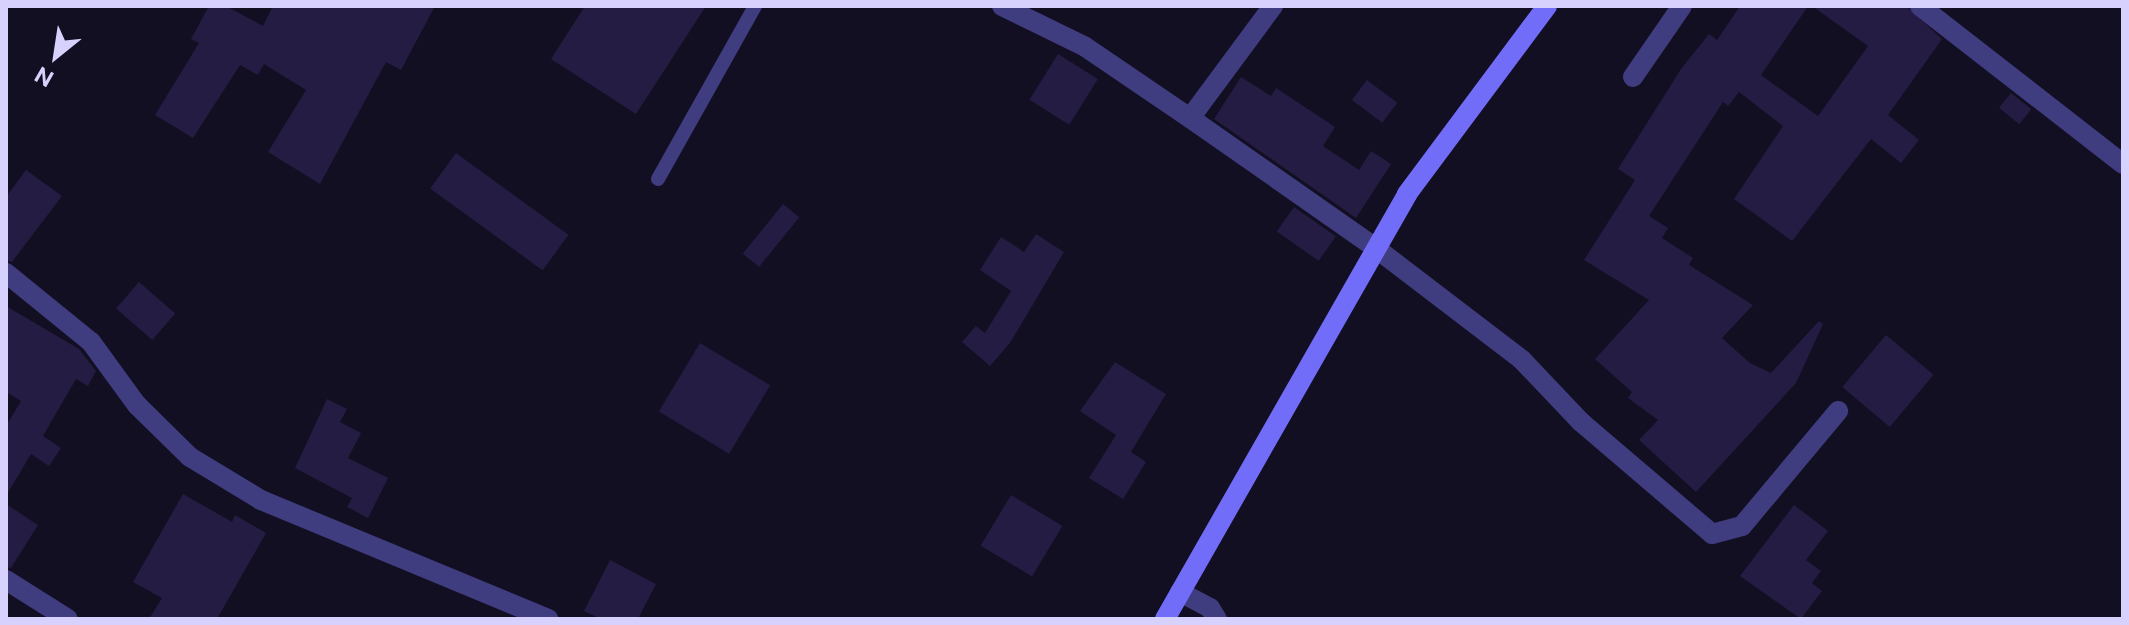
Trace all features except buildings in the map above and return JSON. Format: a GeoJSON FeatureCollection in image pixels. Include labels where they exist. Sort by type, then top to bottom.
{"type":"FeatureCollection","features":[{"type":"Feature","properties":{"kind":"main road"},"geometry":{"type":"LineString","coordinates":[[1165,619],[1407,194],[1547,6]]}},
{"type":"Feature","properties":{"kind":"street"},"geometry":{"type":"LineString","coordinates":[[1002,6],[1084,46],[1377,249],[1522,360],[1581,422],[1712,534],[1742,526],[1838,411]]}},
{"type":"Feature","properties":{"kind":"street"},"geometry":{"type":"LineString","coordinates":[[1190,118],[1273,6]]}},
{"type":"Feature","properties":{"kind":"street"},"geometry":{"type":"LineString","coordinates":[[1633,77],[1682,6]]}},
{"type":"Feature","properties":{"kind":"street"},"geometry":{"type":"LineString","coordinates":[[1920,6],[2123,164]]}},
{"type":"Feature","properties":{"kind":"street"},"geometry":{"type":"LineString","coordinates":[[6,273],[91,342],[137,405],[190,457],[261,500],[548,619]]}},
{"type":"Feature","properties":{"kind":"street"},"geometry":{"type":"LineString","coordinates":[[6,580],[68,619]]}},
{"type":"Feature","properties":{"kind":"street"},"geometry":{"type":"LineString","coordinates":[[1180,592],[1210,608],[1217,619]]}},
{"type":"Feature","properties":{"kind":"lane"},"geometry":{"type":"LineString","coordinates":[[658,179],[755,6]]}}]}
